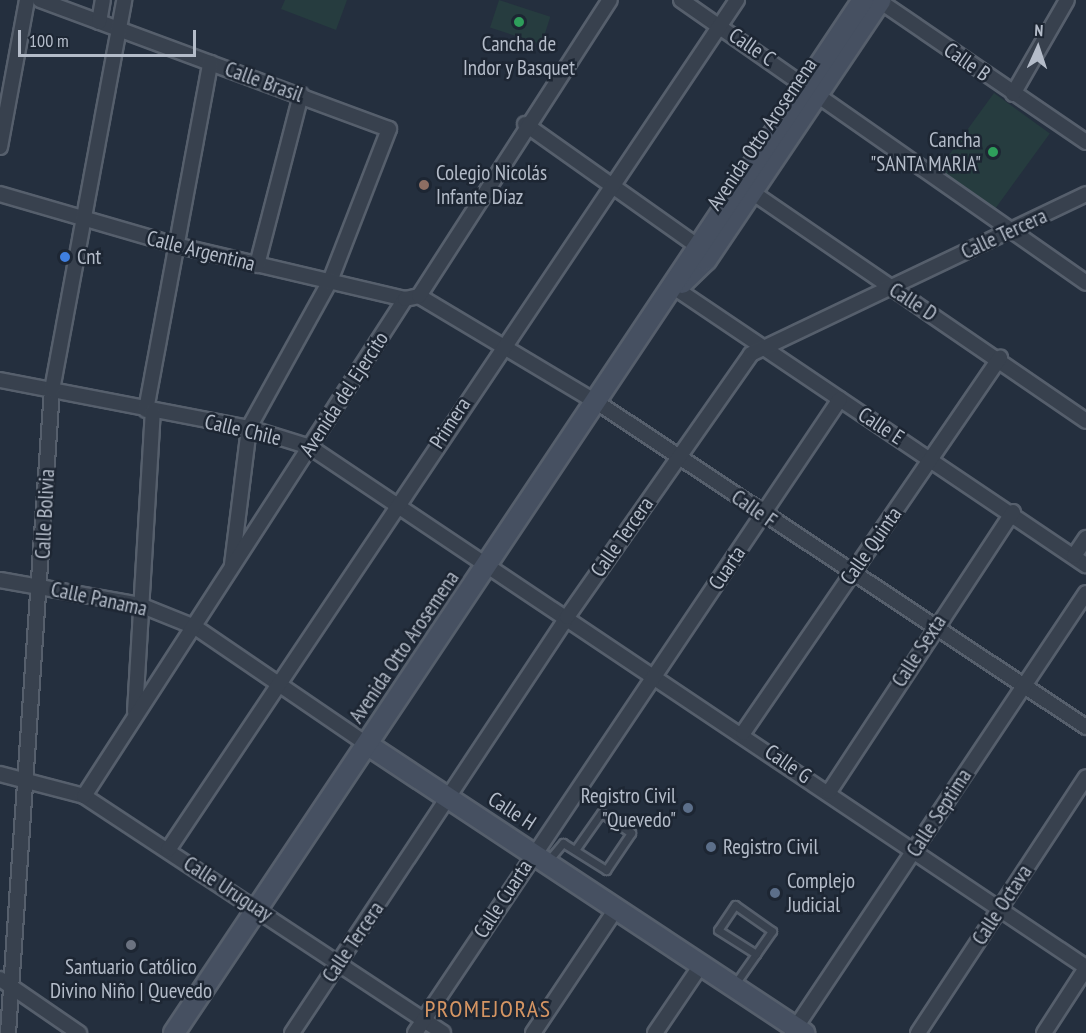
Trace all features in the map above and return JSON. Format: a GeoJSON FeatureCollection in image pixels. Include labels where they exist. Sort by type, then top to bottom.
{"type":"FeatureCollection","features":[{"type":"Feature","properties":{"kind":"main road","name":"Avenida Otto Arosemena"},"geometry":{"type":"LineString","coordinates":[[174,1033],[675,288],[697,246],[745,188],[875,0]]}},
{"type":"Feature","properties":{"kind":"main road","name":"Avenida Otto Arosemena"},"geometry":{"type":"LineString","coordinates":[[675,288],[706,260],[745,188]]}},
{"type":"Feature","properties":{"kind":"main road","name":"Calle H"},"geometry":{"type":"LineString","coordinates":[[368,745],[733,986],[797,1031]]}},
{"type":"Feature","properties":{"kind":"street"},"geometry":{"type":"LineString","coordinates":[[0,147],[27,0]]}},
{"type":"Feature","properties":{"kind":"street","name":"Calle Brasil"},"geometry":{"type":"LineString","coordinates":[[40,0],[388,126],[330,281]]}},
{"type":"Feature","properties":{"kind":"street"},"geometry":{"type":"LineString","coordinates":[[99,22],[103,0]]}},
{"type":"Feature","properties":{"kind":"street","name":"Calle Bolivia"},"geometry":{"type":"LineString","coordinates":[[8,1033],[6,980],[25,780],[52,390],[86,221],[124,0]]}},
{"type":"Feature","properties":{"kind":"street","name":"Avenida del Ejercito"},"geometry":{"type":"LineString","coordinates":[[84,796],[135,712],[195,627],[310,447],[610,0]]}},
{"type":"Feature","properties":{"kind":"street","name":"Calle C"},"geometry":{"type":"LineString","coordinates":[[681,0],[813,88],[1011,233],[1086,284]]}},
{"type":"Feature","properties":{"kind":"street","name":"Primera"},"geometry":{"type":"LineString","coordinates":[[168,850],[503,343],[737,0]]}},
{"type":"Feature","properties":{"kind":"street","name":"Calle B"},"geometry":{"type":"LineString","coordinates":[[875,0],[1086,142]]}},
{"type":"Feature","properties":{"kind":"street"},"geometry":{"type":"LineString","coordinates":[[1013,94],[1067,0]]}},
{"type":"Feature","properties":{"kind":"street"},"geometry":{"type":"LineString","coordinates":[[135,712],[149,411],[176,245],[210,63]]}},
{"type":"Feature","properties":{"kind":"street"},"geometry":{"type":"LineString","coordinates":[[257,265],[301,95]]}},
{"type":"Feature","properties":{"kind":"street"},"geometry":{"type":"LineString","coordinates":[[525,124],[697,246]]}},
{"type":"Feature","properties":{"kind":"street","name":"Calle D"},"geometry":{"type":"LineString","coordinates":[[745,188],[1000,358],[1086,421]]}},
{"type":"Feature","properties":{"kind":"street","name":"Calle Argentina"},"geometry":{"type":"LineString","coordinates":[[0,194],[86,221],[176,245],[412,298]]}},
{"type":"Feature","properties":{"kind":"street","name":"Calle Tercera"},"geometry":{"type":"LineString","coordinates":[[292,1033],[567,616],[751,354],[888,285],[1011,233],[1086,194]]}},
{"type":"Feature","properties":{"kind":"street"},"geometry":{"type":"LineString","coordinates":[[231,570],[249,428],[330,281]]}},
{"type":"Feature","properties":{"kind":"street","name":"Calle E"},"geometry":{"type":"LineString","coordinates":[[675,288],[1013,512],[1086,565]]}},
{"type":"Feature","properties":{"kind":"street","name":"Calle F"},"geometry":{"type":"LineString","coordinates":[[412,298],[503,343],[598,403],[850,575],[1086,727]]}},
{"type":"Feature","properties":{"kind":"street","name":"Calle Quinta"},"geometry":{"type":"LineString","coordinates":[[743,733],[1000,358]]}},
{"type":"Feature","properties":{"kind":"street","name":"Calle Chile"},"geometry":{"type":"LineString","coordinates":[[0,380],[149,411],[249,428],[310,447],[487,567]]}},
{"type":"Feature","properties":{"kind":"street","name":"Cuarta"},"geometry":{"type":"LineString","coordinates":[[655,677],[840,399]]}},
{"type":"Feature","properties":{"kind":"street","name":"Calle Sexta"},"geometry":{"type":"LineString","coordinates":[[828,792],[934,627],[1013,512]]}},
{"type":"Feature","properties":{"kind":"street"},"geometry":{"type":"LineString","coordinates":[[1074,556],[1086,538]]}},
{"type":"Feature","properties":{"kind":"street","name":"Calle G"},"geometry":{"type":"LineString","coordinates":[[487,567],[567,616],[655,677],[743,733],[1086,968]]}},
{"type":"Feature","properties":{"kind":"street","name":"Calle Panama"},"geometry":{"type":"LineString","coordinates":[[0,580],[140,605],[195,627]]}},
{"type":"Feature","properties":{"kind":"street","name":"Calle Septima"},"geometry":{"type":"LineString","coordinates":[[797,1031],[1022,685],[1086,593]]}},
{"type":"Feature","properties":{"kind":"street","name":"Calle H"},"geometry":{"type":"LineString","coordinates":[[195,627],[368,745]]}},
{"type":"Feature","properties":{"kind":"street","name":"Calle Cuarta"},"geometry":{"type":"LineString","coordinates":[[415,1033],[540,858],[655,677]]}},
{"type":"Feature","properties":{"kind":"street","name":"Calle Uruguay"},"geometry":{"type":"LineString","coordinates":[[0,774],[84,796],[443,1033]]}},
{"type":"Feature","properties":{"kind":"street","name":"Calle Octava"},"geometry":{"type":"LineString","coordinates":[[918,1033],[1086,777]]}},
{"type":"Feature","properties":{"kind":"street"},"geometry":{"type":"LineString","coordinates":[[533,1033],[616,909]]}},
{"type":"Feature","properties":{"kind":"street"},"geometry":{"type":"LineString","coordinates":[[655,1033],[701,965]]}},
{"type":"Feature","properties":{"kind":"street"},"geometry":{"type":"LineString","coordinates":[[1044,1033],[1086,968]]}},
{"type":"Feature","properties":{"kind":"street"},"geometry":{"type":"LineString","coordinates":[[6,980],[79,1033]]}},
{"type":"Feature","properties":{"kind":"lane"},"geometry":{"type":"LineString","coordinates":[[540,858],[562,843],[606,870],[631,832],[601,813],[575,850]]}},
{"type":"Feature","properties":{"kind":"lane"},"geometry":{"type":"LineString","coordinates":[[733,986],[756,954],[772,931],[735,905],[718,930],[756,954]]}},
{"type":"Feature","properties":{"kind":"green space"},"geometry":{"type":"Polygon","coordinates":[[[285,0],[347,0],[336,30],[281,9],[285,0]]]}},
{"type":"Feature","properties":{"kind":"green space","name":"Cancha de Indor y Basquet"},"geometry":{"type":"Polygon","coordinates":[[[499,0],[550,17],[541,44],[490,28],[499,0]]]}},
{"type":"Feature","properties":{"kind":"green space","name":"Cancha \"SANTA MARIA\""},"geometry":{"type":"Polygon","coordinates":[[[994,93],[1050,134],[993,212],[937,171],[994,93]]]}},
{"type":"Feature","properties":{"kind":"place","name":"Cancha de Indor y Basquet"},"geometry":{"type":"Point","coordinates":[519,22]}},
{"type":"Feature","properties":{"kind":"place","name":"Cancha \"SANTA MARIA\""},"geometry":{"type":"Point","coordinates":[993,152]}},
{"type":"Feature","properties":{"kind":"place","name":"Colegio Nicolás Infante Díaz"},"geometry":{"type":"Point","coordinates":[424,185]}},
{"type":"Feature","properties":{"kind":"place","name":"Cnt"},"geometry":{"type":"Point","coordinates":[65,257]}},
{"type":"Feature","properties":{"kind":"place","name":"Registro Civil \"Quevedo\""},"geometry":{"type":"Point","coordinates":[688,808]}},
{"type":"Feature","properties":{"kind":"place","name":"Registro Civil"},"geometry":{"type":"Point","coordinates":[711,847]}},
{"type":"Feature","properties":{"kind":"place","name":"Complejo Judicial"},"geometry":{"type":"Point","coordinates":[775,893]}},
{"type":"Feature","properties":{"kind":"place","name":"Santuario Católico Divino Niño | Quevedo"},"geometry":{"type":"Point","coordinates":[131,945]}},
{"type":"Feature","properties":{"kind":"district","name":"PROMEJORAS"},"geometry":{"type":"Point","coordinates":[488,1009]}}]}
